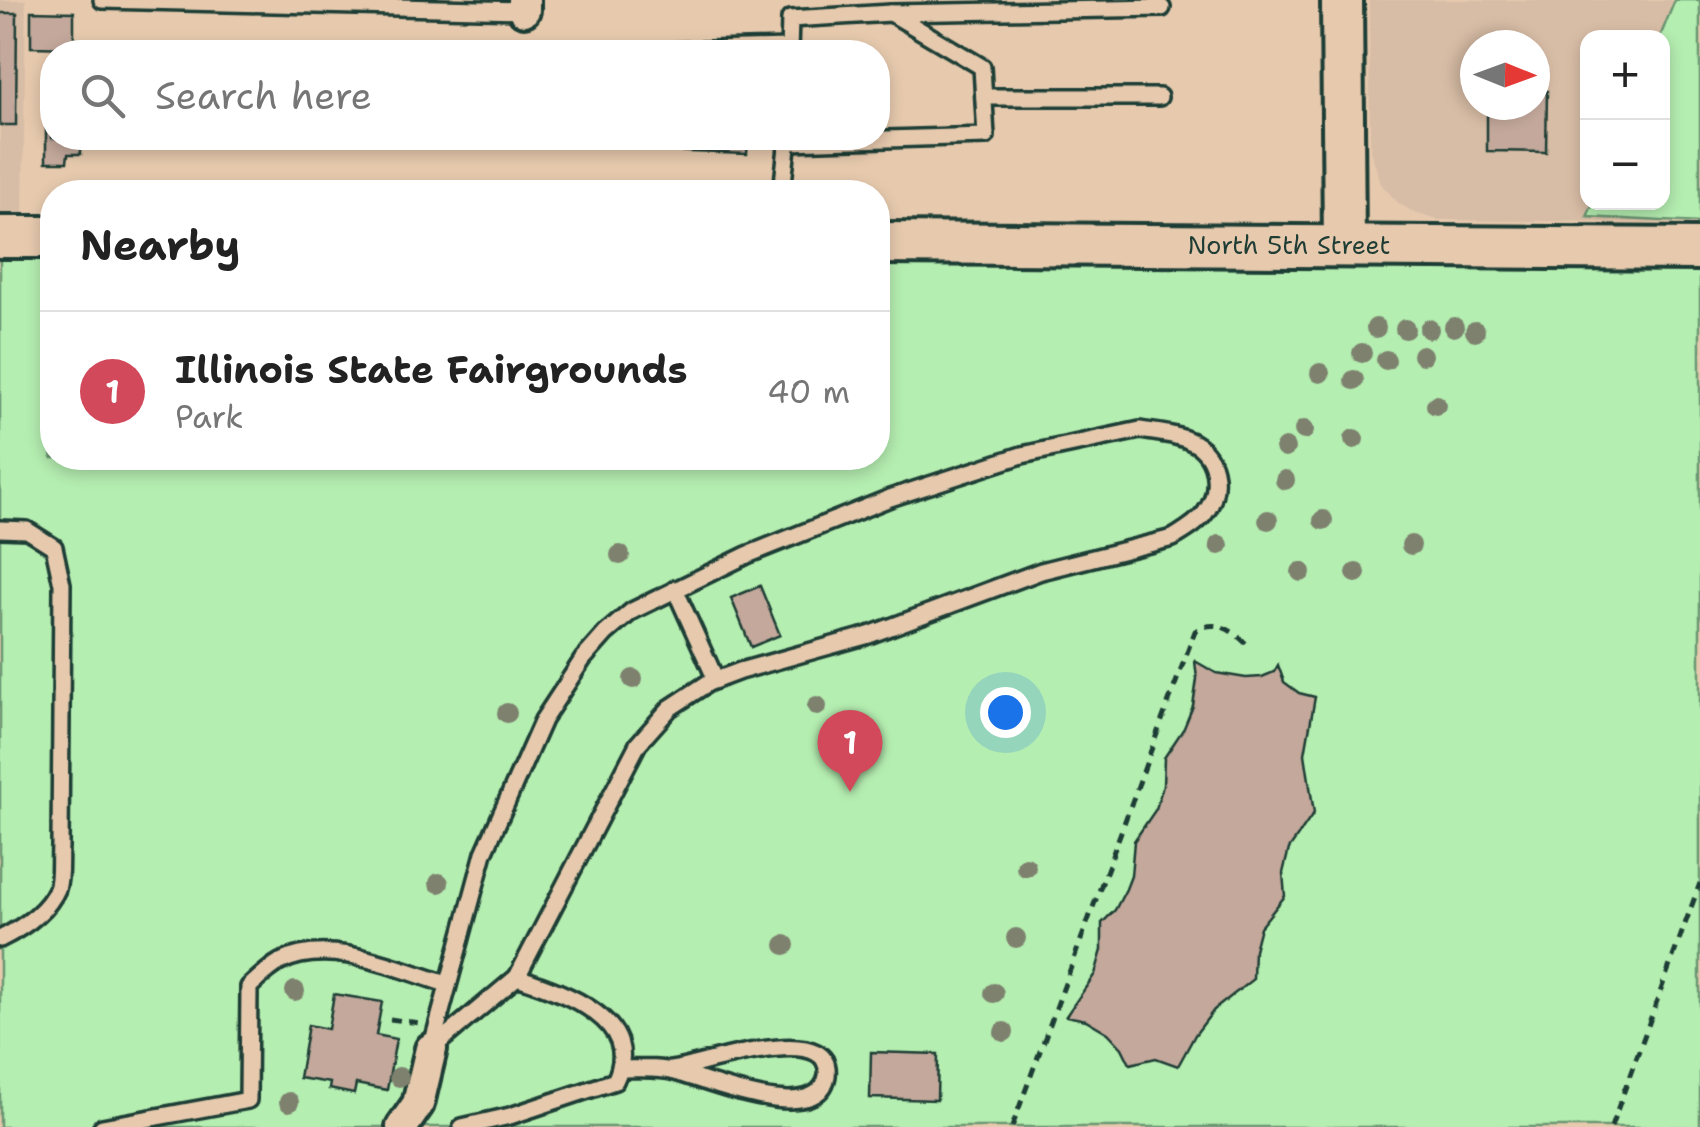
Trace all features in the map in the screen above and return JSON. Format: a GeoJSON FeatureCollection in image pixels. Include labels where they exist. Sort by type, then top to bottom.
{"type":"FeatureCollection","features":[{"type":"Feature","properties":{"kind":"main road"},"geometry":{"type":"LineString","coordinates":[[1342,0],[1344,246]]}},
{"type":"Feature","properties":{"kind":"main road"},"geometry":{"type":"LineString","coordinates":[[0,237],[40,237]]}},
{"type":"Feature","properties":{"kind":"main road","name":"North 5th Street"},"geometry":{"type":"LineString","coordinates":[[890,244],[1700,249]]}},
{"type":"Feature","properties":{"kind":"street"},"geometry":{"type":"LineString","coordinates":[[402,1127],[418,1104],[431,1049]]}},
{"type":"Feature","properties":{"kind":"lane"},"geometry":{"type":"LineString","coordinates":[[102,0],[524,5]]}},
{"type":"Feature","properties":{"kind":"lane"},"geometry":{"type":"LineString","coordinates":[[789,40],[790,20],[891,13],[1162,8]]}},
{"type":"Feature","properties":{"kind":"lane"},"geometry":{"type":"LineString","coordinates":[[890,138],[986,136],[982,67],[891,13]]}},
{"type":"Feature","properties":{"kind":"lane"},"geometry":{"type":"LineString","coordinates":[[984,97],[1160,97]]}},
{"type":"Feature","properties":{"kind":"lane"},"geometry":{"type":"LineString","coordinates":[[783,180],[787,150]]}},
{"type":"Feature","properties":{"kind":"lane"},"geometry":{"type":"LineString","coordinates":[[1140,430],[1172,434],[1198,445],[1210,457],[1216,475],[1215,495],[1204,514],[1173,538],[1041,571],[869,635],[716,680],[670,708],[638,744],[517,977],[431,1049],[484,853],[544,720],[583,660],[632,611],[816,526],[1022,455],[1140,430]]}},
{"type":"Feature","properties":{"kind":"lane"},"geometry":{"type":"LineString","coordinates":[[0,530],[27,530],[54,547],[62,600],[57,889],[40,912],[0,939]]}},
{"type":"Feature","properties":{"kind":"lane"},"geometry":{"type":"LineString","coordinates":[[675,590],[716,680]]}},
{"type":"Feature","properties":{"kind":"lane"},"geometry":{"type":"LineString","coordinates":[[102,1127],[248,1100],[249,987],[280,962],[312,954],[344,954],[447,984]]}},
{"type":"Feature","properties":{"kind":"lane"},"geometry":{"type":"LineString","coordinates":[[462,1127],[593,1090],[615,1081],[621,1069],[620,1042],[605,1019],[582,1003],[517,977]]}},
{"type":"Feature","properties":{"kind":"lane"},"geometry":{"type":"LineString","coordinates":[[621,1069],[672,1070],[788,1045],[816,1050],[825,1060],[826,1076],[820,1093],[809,1105],[770,1110],[672,1070]]}},
{"type":"Feature","properties":{"kind":"path"},"geometry":{"type":"LineString","coordinates":[[1012,1127],[1196,631],[1208,624],[1217,625],[1238,633],[1250,649]]}},
{"type":"Feature","properties":{"kind":"path"},"geometry":{"type":"LineString","coordinates":[[1611,1127],[1700,883]]}},
{"type":"Feature","properties":{"kind":"shaded area"},"geometry":{"type":"Polygon","coordinates":[[[0,0],[26,0],[23,217],[0,217],[0,0]]]}},
{"type":"Feature","properties":{"kind":"shaded area"},"geometry":{"type":"Polygon","coordinates":[[[1369,0],[1700,0],[1700,223],[1438,220],[1398,203],[1381,184],[1370,151],[1369,0]]]}},
{"type":"Feature","properties":{"kind":"green space"},"geometry":{"type":"Polygon","coordinates":[[[1675,0],[1700,0],[1700,223],[1587,217],[1590,210],[1670,210],[1670,30],[1663,30],[1675,0]]]}},
{"type":"Feature","properties":{"kind":"green space"},"geometry":{"type":"Polygon","coordinates":[[[0,257],[40,258],[40,470],[890,470],[890,263],[1700,268],[1700,1127],[0,1127],[0,257]]]}},
{"type":"Feature","properties":{"kind":"building"},"geometry":{"type":"Polygon","coordinates":[[[31,11],[74,12],[74,40],[40,40],[40,47],[31,47],[31,11]]]}},
{"type":"Feature","properties":{"kind":"building"},"geometry":{"type":"Polygon","coordinates":[[[0,13],[17,13],[16,125],[0,125],[0,13]]]}},
{"type":"Feature","properties":{"kind":"building"},"geometry":{"type":"Polygon","coordinates":[[[1487,120],[1547,120],[1546,152],[1487,151],[1487,120]]]}},
{"type":"Feature","properties":{"kind":"building"},"geometry":{"type":"Polygon","coordinates":[[[46,150],[81,150],[81,154],[68,154],[67,162],[46,162],[46,150]]]}},
{"type":"Feature","properties":{"kind":"building"},"geometry":{"type":"Polygon","coordinates":[[[664,150],[747,150],[747,154],[664,150]]]}},
{"type":"Feature","properties":{"kind":"building"},"geometry":{"type":"Polygon","coordinates":[[[760,586],[780,635],[751,647],[731,598],[760,586]]]}},
{"type":"Feature","properties":{"kind":"building"},"geometry":{"type":"Polygon","coordinates":[[[1195,661],[1216,673],[1246,678],[1262,677],[1274,672],[1278,665],[1284,682],[1299,693],[1315,697],[1305,754],[1314,813],[1289,849],[1283,873],[1285,896],[1260,927],[1253,979],[1214,1010],[1178,1066],[1156,1058],[1130,1064],[1108,1033],[1086,1020],[1066,1016],[1095,974],[1102,950],[1102,923],[1115,910],[1126,889],[1134,841],[1156,809],[1163,785],[1164,758],[1193,706],[1195,661]]]}},
{"type":"Feature","properties":{"kind":"building"},"geometry":{"type":"Polygon","coordinates":[[[334,994],[382,1002],[376,1035],[396,1039],[387,1090],[356,1084],[354,1094],[329,1089],[330,1083],[299,1078],[308,1025],[328,1029],[334,994]]]}},
{"type":"Feature","properties":{"kind":"building"},"geometry":{"type":"Polygon","coordinates":[[[871,1052],[938,1054],[937,1100],[870,1098],[871,1052]]]}},
{"type":"Feature","properties":{"kind":"place","name":"Illinois State Fairgrounds"},"geometry":{"type":"Point","coordinates":[850,792]}}]}
